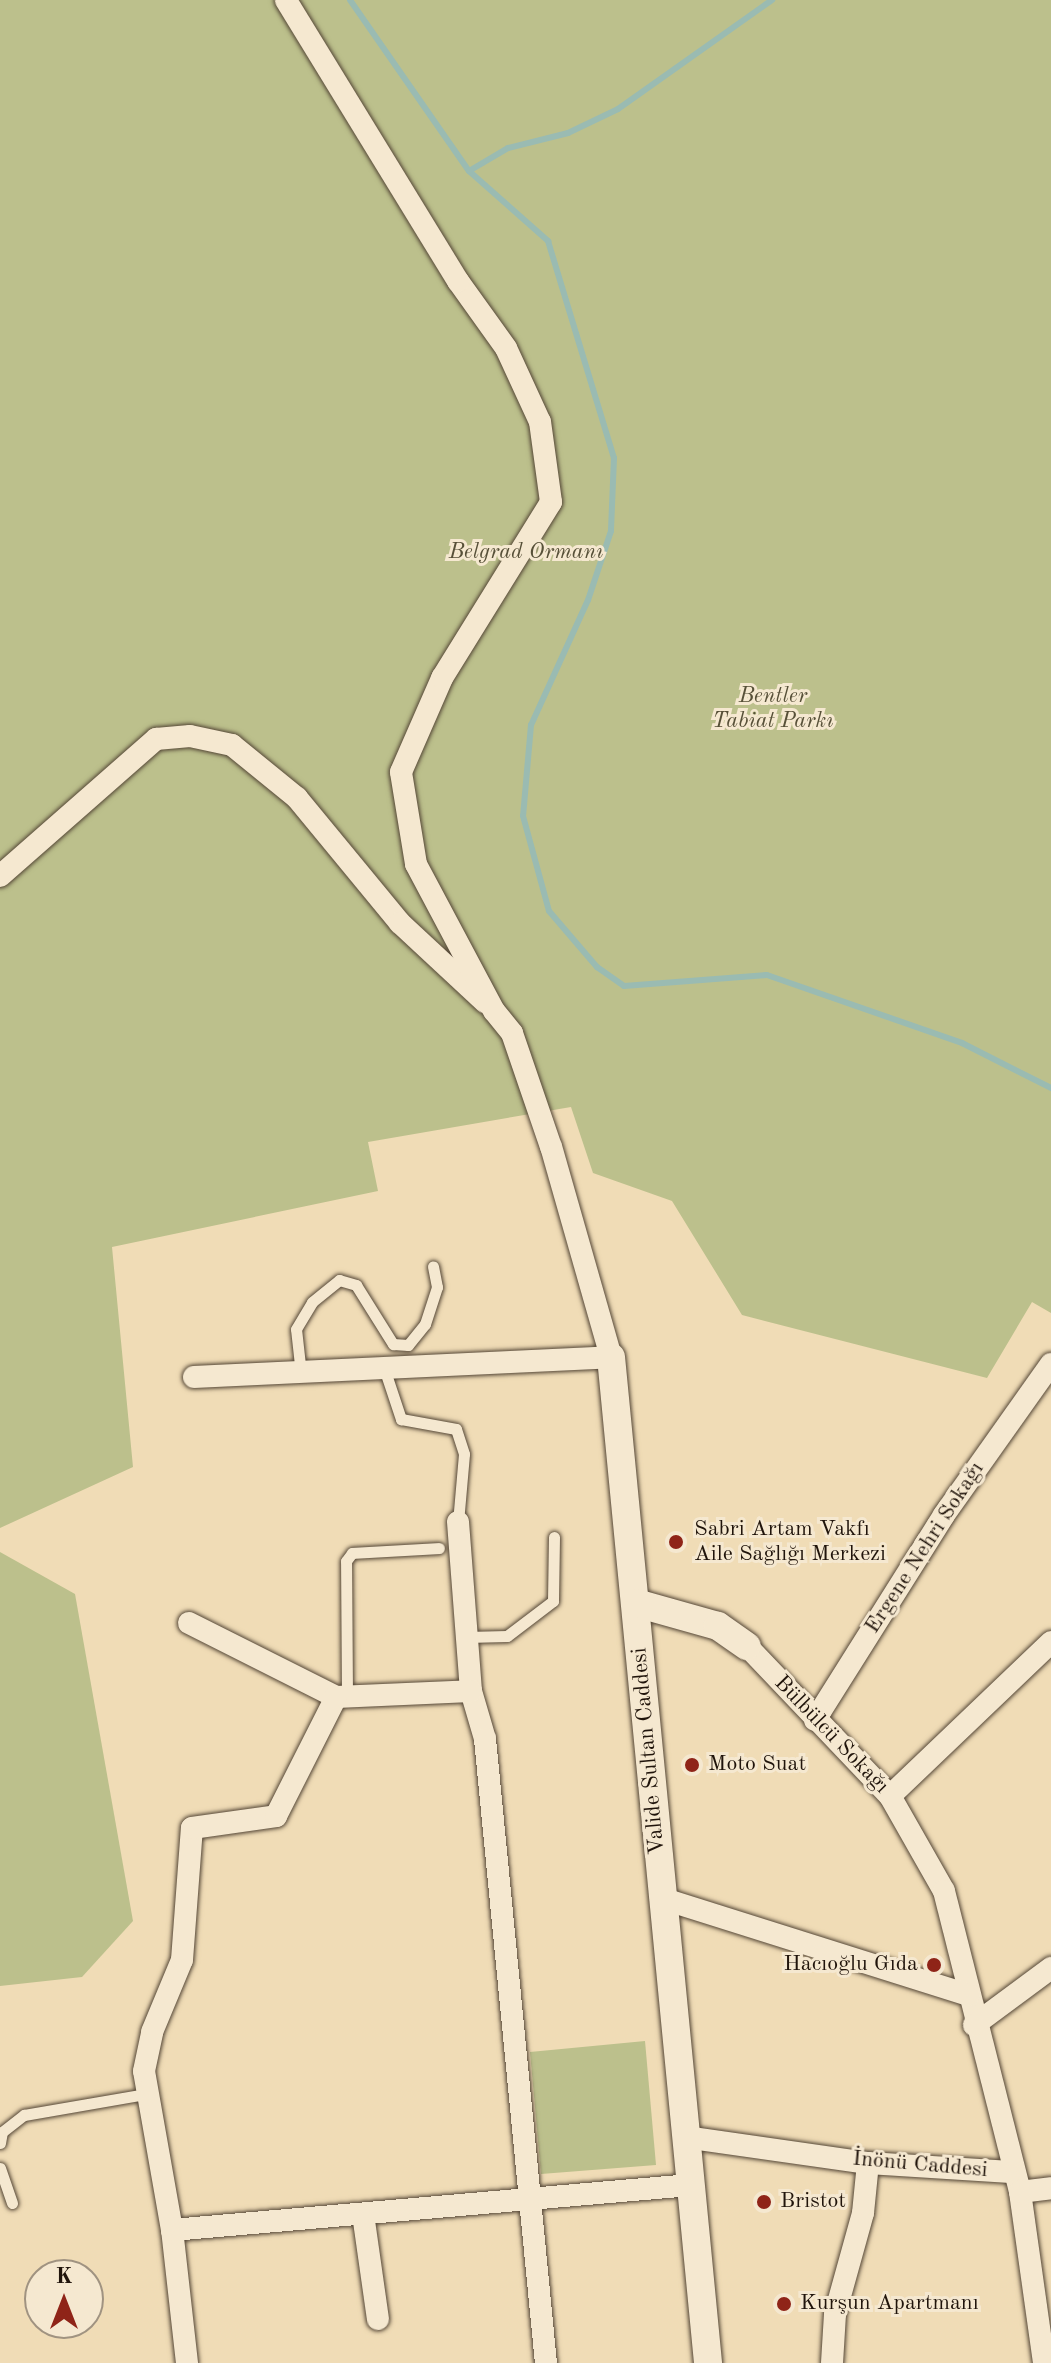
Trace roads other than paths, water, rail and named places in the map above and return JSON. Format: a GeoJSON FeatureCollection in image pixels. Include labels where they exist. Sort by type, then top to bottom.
{"type":"FeatureCollection","features":[{"type":"Feature","properties":{"kind":"street"},"geometry":{"type":"LineString","coordinates":[[286,0],[458,281],[506,348],[540,422],[551,502],[442,678],[401,772],[416,864],[494,1011]]}},
{"type":"Feature","properties":{"kind":"street"},"geometry":{"type":"LineString","coordinates":[[0,876],[156,739],[190,736],[232,745],[297,798],[400,923],[494,1011]]}},
{"type":"Feature","properties":{"kind":"street","name":"Valide Sultan Caddesi"},"geometry":{"type":"LineString","coordinates":[[494,1011],[512,1033],[551,1147],[611,1357],[708,2363]]}},
{"type":"Feature","properties":{"kind":"street"},"geometry":{"type":"LineString","coordinates":[[194,1377],[414,1370],[611,1357]]}},
{"type":"Feature","properties":{"kind":"street","name":"Ergene Nehri Sokağı"},"geometry":{"type":"LineString","coordinates":[[815,1720],[1044,1371]]}},
{"type":"Feature","properties":{"kind":"street"},"geometry":{"type":"LineString","coordinates":[[458,1522],[471,1691],[485,1739],[527,2200],[546,2363]]}},
{"type":"Feature","properties":{"kind":"street","name":"Bülbülcü Sokağı"},"geometry":{"type":"LineString","coordinates":[[636,1603],[718,1626],[747,1646],[890,1796],[944,1891],[974,2025],[1015,2182]]}},
{"type":"Feature","properties":{"kind":"street"},"geometry":{"type":"LineString","coordinates":[[189,1623],[341,1697],[471,1691]]}},
{"type":"Feature","properties":{"kind":"street"},"geometry":{"type":"LineString","coordinates":[[890,1796],[1051,1642]]}},
{"type":"Feature","properties":{"kind":"street"},"geometry":{"type":"LineString","coordinates":[[187,2363],[172,2230],[146,2094],[152,2032],[182,1960],[192,1828],[276,1816],[341,1697]]}},
{"type":"Feature","properties":{"kind":"street"},"geometry":{"type":"LineString","coordinates":[[661,1898],[969,1995]]}},
{"type":"Feature","properties":{"kind":"street"},"geometry":{"type":"LineString","coordinates":[[974,2025],[1051,1968]]}},
{"type":"Feature","properties":{"kind":"street","name":"İnönü Caddesi"},"geometry":{"type":"LineString","coordinates":[[685,2137],[1051,2188]]}},
{"type":"Feature","properties":{"kind":"street"},"geometry":{"type":"LineString","coordinates":[[832,2363],[835,2314],[863,2213],[868,2163]]}},
{"type":"Feature","properties":{"kind":"street"},"geometry":{"type":"LineString","coordinates":[[1015,2182],[1044,2363]]}},
{"type":"Feature","properties":{"kind":"street"},"geometry":{"type":"LineString","coordinates":[[172,2230],[690,2185]]}},
{"type":"Feature","properties":{"kind":"street"},"geometry":{"type":"LineString","coordinates":[[363,2214],[378,2319]]}},
{"type":"Feature","properties":{"kind":"lane"},"geometry":{"type":"LineString","coordinates":[[408,1345],[425,1324],[437,1287],[433,1266]]}},
{"type":"Feature","properties":{"kind":"lane"},"geometry":{"type":"LineString","coordinates":[[301,1374],[296,1329],[312,1302],[339,1280],[356,1285],[393,1344],[408,1345]]}},
{"type":"Feature","properties":{"kind":"lane"},"geometry":{"type":"LineString","coordinates":[[408,1345],[414,1370]]}},
{"type":"Feature","properties":{"kind":"lane"},"geometry":{"type":"LineString","coordinates":[[385,1371],[401,1419],[456,1429],[464,1454],[458,1522]]}},
{"type":"Feature","properties":{"kind":"lane"},"geometry":{"type":"LineString","coordinates":[[466,1637],[507,1636],[553,1601],[554,1537]]}},
{"type":"Feature","properties":{"kind":"lane"},"geometry":{"type":"LineString","coordinates":[[341,1697],[346,1561],[352,1553],[439,1548]]}},
{"type":"Feature","properties":{"kind":"lane"},"geometry":{"type":"LineString","coordinates":[[0,2143],[2,2132],[24,2115],[146,2094]]}},
{"type":"Feature","properties":{"kind":"lane"},"geometry":{"type":"LineString","coordinates":[[0,2168],[12,2203]]}},
{"type":"Feature","properties":{"kind":"waterway"},"geometry":{"type":"LineString","coordinates":[[350,0],[469,171],[548,241],[614,458],[611,531],[588,600],[531,725],[523,816],[549,911],[597,967],[624,986],[767,975],[962,1043],[1051,1088]]}},
{"type":"Feature","properties":{"kind":"waterway"},"geometry":{"type":"LineString","coordinates":[[469,171],[508,148],[568,133],[618,109],[772,0]]}},
{"type":"Feature","properties":{"kind":"place","name":"Sabri Artam Vakfı Aile Sağlığı Merkezi"},"geometry":{"type":"Point","coordinates":[676,1542]}},
{"type":"Feature","properties":{"kind":"place","name":"Moto Suat"},"geometry":{"type":"Point","coordinates":[692,1765]}},
{"type":"Feature","properties":{"kind":"place","name":"Hacıoğlu Gıda"},"geometry":{"type":"Point","coordinates":[934,1965]}},
{"type":"Feature","properties":{"kind":"place","name":"Bristot"},"geometry":{"type":"Point","coordinates":[764,2202]}},
{"type":"Feature","properties":{"kind":"place","name":"Kurşun Apartmanı"},"geometry":{"type":"Point","coordinates":[784,2304]}},
{"type":"Feature","properties":{"kind":"park label","name":"Belgrad Ormanı"},"geometry":{"type":"Point","coordinates":[526,553]}},
{"type":"Feature","properties":{"kind":"park label","name":"Bentler Tabiat Parkı"},"geometry":{"type":"Point","coordinates":[773,708]}}]}
